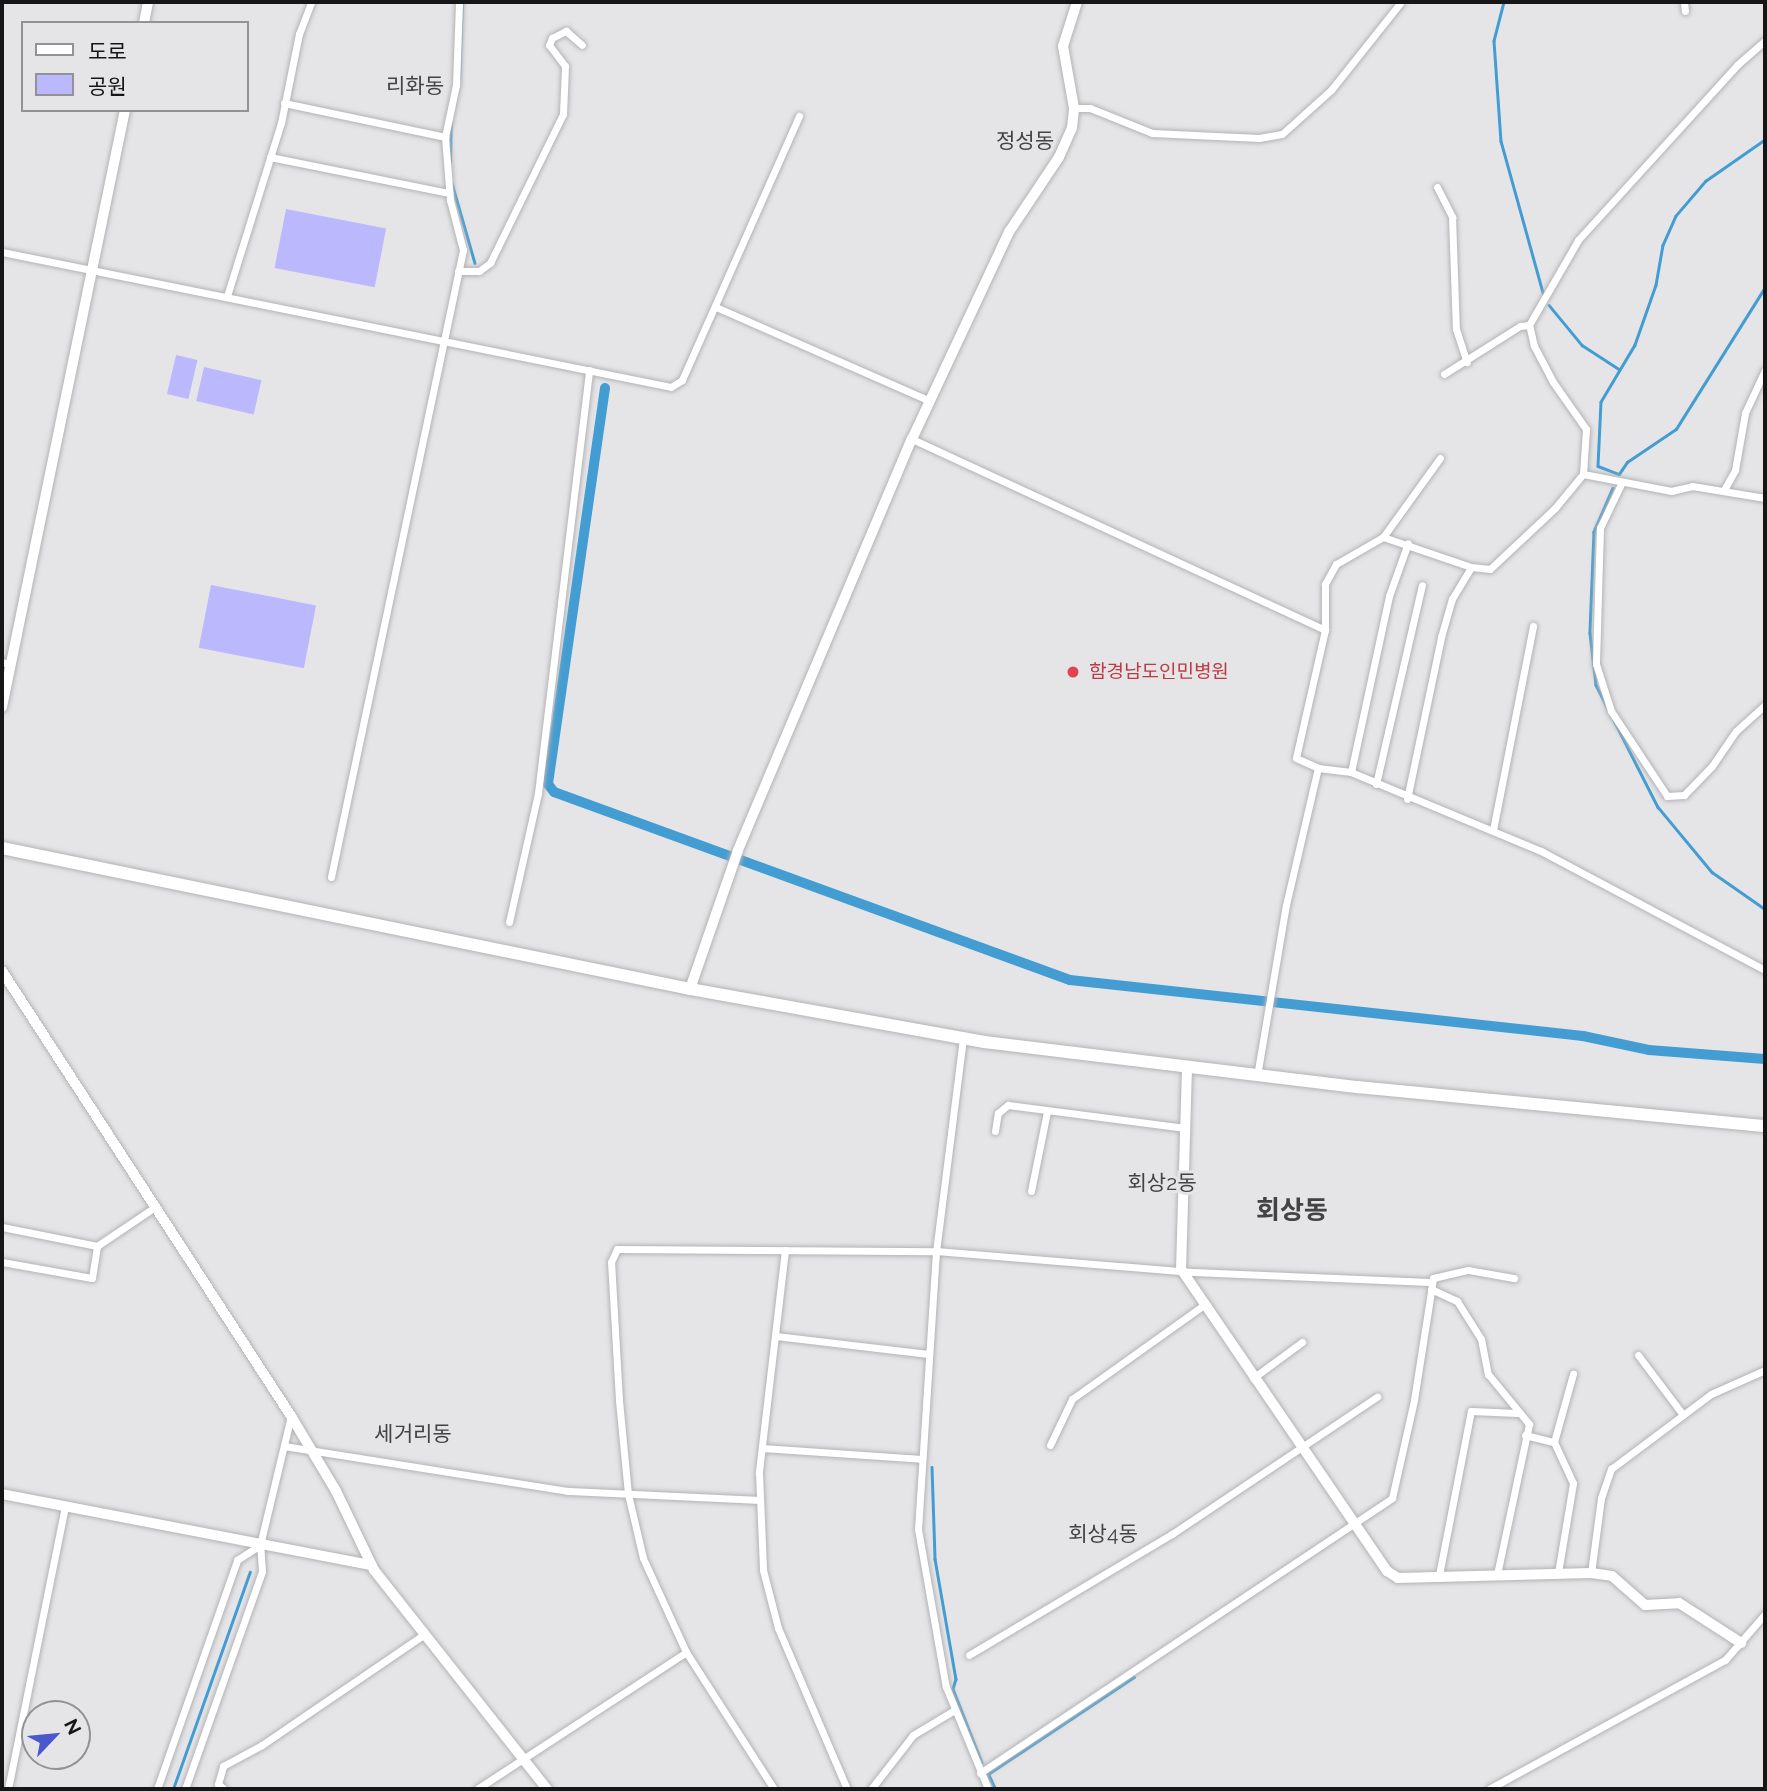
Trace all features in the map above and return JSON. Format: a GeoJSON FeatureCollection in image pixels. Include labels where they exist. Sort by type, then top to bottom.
{"type":"FeatureCollection","features":[{"type":"Feature","properties":{"kind":"highway"},"geometry":{"type":"LineString","coordinates":[[2,848],[690,989],[963,1038],[1258,1076],[1765,1126]]}},
{"type":"Feature","properties":{"kind":"street"},"geometry":{"type":"LineString","coordinates":[[144,21],[148,2]]}},
{"type":"Feature","properties":{"kind":"street"},"geometry":{"type":"LineString","coordinates":[[226,296],[270,157],[311,2]]}},
{"type":"Feature","properties":{"kind":"street"},"geometry":{"type":"LineString","coordinates":[[331,877],[463,250],[449,193],[445,137],[456,85],[459,2]]}},
{"type":"Feature","properties":{"kind":"street"},"geometry":{"type":"LineString","coordinates":[[690,989],[738,850],[912,439],[1009,232],[1059,157],[1072,128],[1074,108],[1063,46],[1077,2]]}},
{"type":"Feature","properties":{"kind":"street"},"geometry":{"type":"LineString","coordinates":[[1074,108],[1090,108],[1152,132],[1259,138],[1282,134],[1331,90],[1401,2]]}},
{"type":"Feature","properties":{"kind":"street"},"geometry":{"type":"LineString","coordinates":[[1684,2],[1685,11]]}},
{"type":"Feature","properties":{"kind":"street"},"geometry":{"type":"LineString","coordinates":[[458,271],[479,271],[490,263],[563,114],[565,66],[549,45],[552,38],[566,31],[582,45]]}},
{"type":"Feature","properties":{"kind":"street"},"geometry":{"type":"LineString","coordinates":[[1383,537],[1408,543],[1471,567],[1490,569],[1555,508],[1583,474],[1586,429],[1553,382],[1534,346],[1530,325],[1578,240],[1737,65],[1765,41]]}},
{"type":"Feature","properties":{"kind":"street"},"geometry":{"type":"LineString","coordinates":[[284,103],[445,137]]}},
{"type":"Feature","properties":{"kind":"street"},"geometry":{"type":"LineString","coordinates":[[2,707],[6,663],[125,112]]}},
{"type":"Feature","properties":{"kind":"street"},"geometry":{"type":"LineString","coordinates":[[2,252],[665,386],[677,385],[716,307],[799,116]]}},
{"type":"Feature","properties":{"kind":"street"},"geometry":{"type":"LineString","coordinates":[[270,157],[449,193]]}},
{"type":"Feature","properties":{"kind":"street"},"geometry":{"type":"LineString","coordinates":[[1437,187],[1452,217],[1456,329],[1467,362]]}},
{"type":"Feature","properties":{"kind":"street"},"geometry":{"type":"LineString","coordinates":[[716,307],[930,401]]}},
{"type":"Feature","properties":{"kind":"street"},"geometry":{"type":"LineString","coordinates":[[1444,374],[1467,362],[1520,326],[1530,325]]}},
{"type":"Feature","properties":{"kind":"street"},"geometry":{"type":"LineString","coordinates":[[509,922],[542,766],[589,370]]}},
{"type":"Feature","properties":{"kind":"street"},"geometry":{"type":"LineString","coordinates":[[1724,490],[1735,470],[1745,413],[1765,370]]}},
{"type":"Feature","properties":{"kind":"street"},"geometry":{"type":"LineString","coordinates":[[912,439],[1325,630]]}},
{"type":"Feature","properties":{"kind":"street"},"geometry":{"type":"LineString","coordinates":[[1440,458],[1383,537],[1336,564],[1325,584],[1325,630],[1296,758],[1318,768],[1351,772],[1407,799],[1493,830],[1601,879],[1765,970]]}},
{"type":"Feature","properties":{"kind":"street"},"geometry":{"type":"LineString","coordinates":[[1583,474],[1671,491],[1692,486],[1765,498]]}},
{"type":"Feature","properties":{"kind":"street"},"geometry":{"type":"LineString","coordinates":[[1622,482],[1600,528],[1596,664],[1611,711],[1667,796],[1684,795],[1712,766],[1736,731],[1765,705]]}},
{"type":"Feature","properties":{"kind":"street"},"geometry":{"type":"LineString","coordinates":[[1351,772],[1389,596],[1408,543]]}},
{"type":"Feature","properties":{"kind":"street"},"geometry":{"type":"LineString","coordinates":[[1407,799],[1441,637],[1452,599],[1471,567]]}},
{"type":"Feature","properties":{"kind":"street"},"geometry":{"type":"LineString","coordinates":[[1376,784],[1422,585]]}},
{"type":"Feature","properties":{"kind":"street"},"geometry":{"type":"LineString","coordinates":[[1493,830],[1533,626]]}},
{"type":"Feature","properties":{"kind":"street"},"geometry":{"type":"LineString","coordinates":[[1258,1076],[1269,990],[1318,768]]}},
{"type":"Feature","properties":{"kind":"street"},"geometry":{"type":"LineString","coordinates":[[2,971],[291,1416],[312,1450],[371,1565],[547,1789]]}},
{"type":"Feature","properties":{"kind":"street"},"geometry":{"type":"LineString","coordinates":[[963,1038],[936,1251],[918,1530],[953,1711],[988,1789]]}},
{"type":"Feature","properties":{"kind":"street"},"geometry":{"type":"LineString","coordinates":[[1188,1068],[1181,1269],[1387,1571],[1398,1578],[1558,1573],[1612,1576],[1644,1605],[1679,1603],[1741,1643]]}},
{"type":"Feature","properties":{"kind":"street"},"geometry":{"type":"LineString","coordinates":[[995,1131],[998,1113],[1008,1105],[1184,1128]]}},
{"type":"Feature","properties":{"kind":"street"},"geometry":{"type":"LineString","coordinates":[[1031,1191],[1047,1112]]}},
{"type":"Feature","properties":{"kind":"street"},"geometry":{"type":"LineString","coordinates":[[2,1227],[97,1246],[155,1207]]}},
{"type":"Feature","properties":{"kind":"street"},"geometry":{"type":"LineString","coordinates":[[2,1262],[92,1278],[97,1246]]}},
{"type":"Feature","properties":{"kind":"street"},"geometry":{"type":"LineString","coordinates":[[774,1789],[686,1652],[643,1558],[628,1494],[616,1365],[614,1252],[623,1248],[936,1251],[1432,1285],[1457,1301],[1481,1339],[1488,1374],[1517,1413],[1529,1424],[1497,1575]]}},
{"type":"Feature","properties":{"kind":"street"},"geometry":{"type":"LineString","coordinates":[[785,1250],[757,1500],[763,1570],[774,1615],[847,1789]]}},
{"type":"Feature","properties":{"kind":"street"},"geometry":{"type":"LineString","coordinates":[[979,1773],[1392,1498],[1398,1488],[1432,1285],[1437,1275],[1468,1270],[1514,1278]]}},
{"type":"Feature","properties":{"kind":"street"},"geometry":{"type":"LineString","coordinates":[[1050,1445],[1072,1399],[1205,1304]]}},
{"type":"Feature","properties":{"kind":"street"},"geometry":{"type":"LineString","coordinates":[[775,1336],[929,1354]]}},
{"type":"Feature","properties":{"kind":"street"},"geometry":{"type":"LineString","coordinates":[[1254,1378],[1302,1342]]}},
{"type":"Feature","properties":{"kind":"street"},"geometry":{"type":"LineString","coordinates":[[1639,1354],[1683,1415]]}},
{"type":"Feature","properties":{"kind":"street"},"geometry":{"type":"LineString","coordinates":[[1591,1573],[1605,1478],[1711,1394],[1765,1370]]}},
{"type":"Feature","properties":{"kind":"street"},"geometry":{"type":"LineString","coordinates":[[1558,1573],[1573,1483],[1554,1442],[1573,1374]]}},
{"type":"Feature","properties":{"kind":"street"},"geometry":{"type":"LineString","coordinates":[[969,1655],[1304,1449],[1377,1397]]}},
{"type":"Feature","properties":{"kind":"street"},"geometry":{"type":"LineString","coordinates":[[1439,1575],[1471,1411],[1517,1413]]}},
{"type":"Feature","properties":{"kind":"street"},"geometry":{"type":"LineString","coordinates":[[186,1789],[262,1571],[260,1545],[291,1416]]}},
{"type":"Feature","properties":{"kind":"street"},"geometry":{"type":"LineString","coordinates":[[1525,1435],[1554,1442]]}},
{"type":"Feature","properties":{"kind":"street"},"geometry":{"type":"LineString","coordinates":[[284,1446],[568,1491],[757,1500]]}},
{"type":"Feature","properties":{"kind":"street"},"geometry":{"type":"LineString","coordinates":[[762,1448],[922,1459]]}},
{"type":"Feature","properties":{"kind":"street"},"geometry":{"type":"LineString","coordinates":[[2,1494],[371,1565]]}},
{"type":"Feature","properties":{"kind":"street"},"geometry":{"type":"LineString","coordinates":[[8,1789],[65,1507]]}},
{"type":"Feature","properties":{"kind":"street"},"geometry":{"type":"LineString","coordinates":[[157,1789],[237,1560],[260,1545]]}},
{"type":"Feature","properties":{"kind":"street"},"geometry":{"type":"LineString","coordinates":[[1489,1789],[1725,1660],[1765,1615]]}},
{"type":"Feature","properties":{"kind":"street"},"geometry":{"type":"LineString","coordinates":[[224,1789],[218,1784],[223,1766],[262,1745],[425,1634]]}},
{"type":"Feature","properties":{"kind":"street"},"geometry":{"type":"LineString","coordinates":[[477,1789],[686,1652]]}},
{"type":"Feature","properties":{"kind":"street"},"geometry":{"type":"LineString","coordinates":[[871,1789],[913,1735],[953,1711]]}},
{"type":"Feature","properties":{"kind":"green space"},"geometry":{"type":"Polygon","coordinates":[[[286,209],[386,228],[375,287],[275,268],[286,209]]]}},
{"type":"Feature","properties":{"kind":"green space"},"geometry":{"type":"Polygon","coordinates":[[[176,355],[197,360],[188,399],[167,394],[176,355]]]}},
{"type":"Feature","properties":{"kind":"green space"},"geometry":{"type":"Polygon","coordinates":[[[204,367],[261,380],[254,414],[196,401],[204,367]]]}},
{"type":"Feature","properties":{"kind":"green space"},"geometry":{"type":"Polygon","coordinates":[[[211,585],[316,605],[304,668],[199,648],[211,585]]]}},
{"type":"Feature","properties":{"kind":"waterway"},"geometry":{"type":"LineString","coordinates":[[459,79],[462,2]]}},
{"type":"Feature","properties":{"kind":"waterway"},"geometry":{"type":"LineString","coordinates":[[1504,2],[1494,41],[1501,141],[1543,292]]}},
{"type":"Feature","properties":{"kind":"waterway"},"geometry":{"type":"LineString","coordinates":[[450,162],[451,123]]}},
{"type":"Feature","properties":{"kind":"waterway"},"geometry":{"type":"LineString","coordinates":[[1765,140],[1706,181],[1676,216],[1663,245],[1656,285],[1635,345],[1601,402],[1598,466],[1619,474],[1627,462],[1676,429],[1765,287]]}},
{"type":"Feature","properties":{"kind":"waterway"},"geometry":{"type":"LineString","coordinates":[[452,183],[475,263]]}},
{"type":"Feature","properties":{"kind":"waterway"},"geometry":{"type":"LineString","coordinates":[[1549,305],[1582,345],[1619,369]]}},
{"type":"Feature","properties":{"kind":"waterway"},"geometry":{"type":"LineString","coordinates":[[605,388],[548,784],[554,792],[1070,980],[1583,1036],[1649,1050],[1765,1059]]}},
{"type":"Feature","properties":{"kind":"waterway"},"geometry":{"type":"LineString","coordinates":[[1613,488],[1594,532],[1590,633],[1596,685],[1658,807],[1712,872],[1765,909]]}},
{"type":"Feature","properties":{"kind":"waterway"},"geometry":{"type":"LineString","coordinates":[[932,1467],[935,1559],[956,1679],[953,1689],[982,1763]]}},
{"type":"Feature","properties":{"kind":"waterway"},"geometry":{"type":"LineString","coordinates":[[173,1789],[250,1572]]}},
{"type":"Feature","properties":{"kind":"waterway"},"geometry":{"type":"LineString","coordinates":[[995,1789],[988,1774],[1134,1677]]}},
{"type":"Feature","properties":{"kind":"place","name":"함경남도인민병원"},"geometry":{"type":"Point","coordinates":[1073,672]}},
{"type":"Feature","properties":{"kind":"district","name":"리화동"},"geometry":{"type":"Point","coordinates":[415,86]}},
{"type":"Feature","properties":{"kind":"district","name":"정성동"},"geometry":{"type":"Point","coordinates":[1025,141]}},
{"type":"Feature","properties":{"kind":"district","name":"회상2동"},"geometry":{"type":"Point","coordinates":[1162,1183]}},
{"type":"Feature","properties":{"kind":"district","name":"회상동"},"geometry":{"type":"Point","coordinates":[1292,1211]}},
{"type":"Feature","properties":{"kind":"district","name":"세거리동"},"geometry":{"type":"Point","coordinates":[413,1434]}},
{"type":"Feature","properties":{"kind":"district","name":"회상4동"},"geometry":{"type":"Point","coordinates":[1103,1534]}}]}
